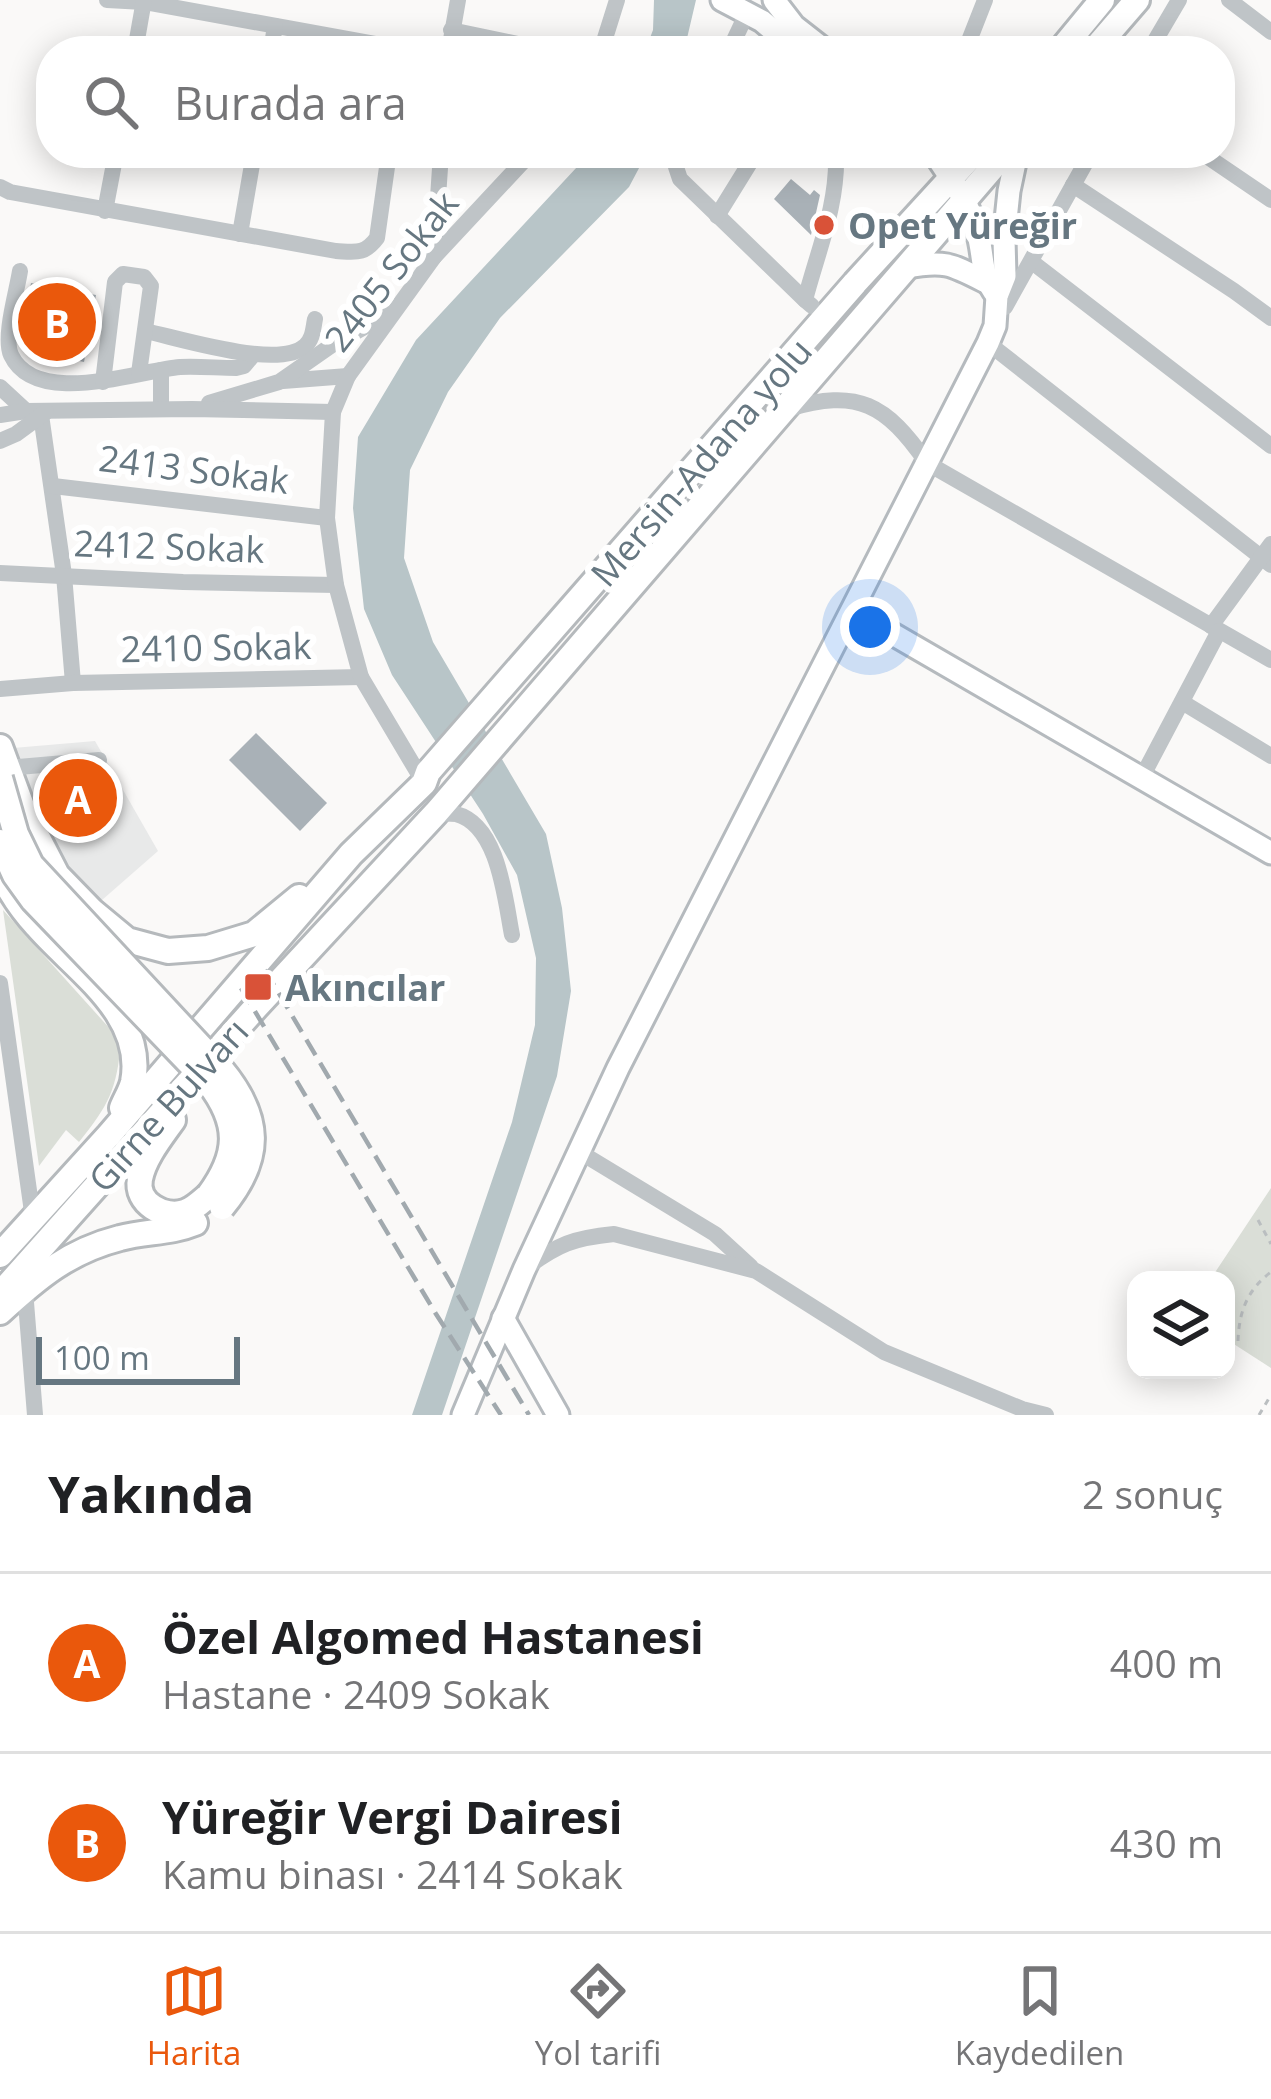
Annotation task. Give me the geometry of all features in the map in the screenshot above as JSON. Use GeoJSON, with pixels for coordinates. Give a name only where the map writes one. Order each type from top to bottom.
{"type":"FeatureCollection","features":[{"type":"Feature","properties":{"kind":"highway"},"geometry":{"type":"LineString","coordinates":[[1072,36],[1102,0]]}},
{"type":"Feature","properties":{"kind":"highway"},"geometry":{"type":"LineString","coordinates":[[1106,36],[1137,0]]}},
{"type":"Feature","properties":{"kind":"highway"},"geometry":{"type":"LineString","coordinates":[[436,813],[906,267],[970,177]]}},
{"type":"Feature","properties":{"kind":"highway","name":"Mersin-Adana yolu"},"geometry":{"type":"LineString","coordinates":[[426,777],[855,283],[970,177]]}},
{"type":"Feature","properties":{"kind":"highway"},"geometry":{"type":"LineString","coordinates":[[2,768],[57,874],[127,940],[168,951],[208,948],[254,934],[351,854]]}},
{"type":"Feature","properties":{"kind":"highway"},"geometry":{"type":"LineString","coordinates":[[0,1312],[12,1292],[88,1247],[186,1227],[237,1188],[252,1139],[248,1110],[221,1069],[31,865],[16,834],[2,768]]}},
{"type":"Feature","properties":{"kind":"highway","name":"Girne Bulvarı"},"geometry":{"type":"LineString","coordinates":[[0,1255],[351,854],[426,777]]}},
{"type":"Feature","properties":{"kind":"highway","name":"Girne Bulvarı"},"geometry":{"type":"LineString","coordinates":[[12,1292],[256,1007],[436,813]]}},
{"type":"Feature","properties":{"kind":"highway"},"geometry":{"type":"LineString","coordinates":[[0,842],[33,900],[222,1100],[231,1117],[233,1137],[216,1201]]}},
{"type":"Feature","properties":{"kind":"highway"},"geometry":{"type":"LineString","coordinates":[[0,871],[35,925],[106,996],[127,1032],[134,1060],[133,1084],[109,1135]]}},
{"type":"Feature","properties":{"kind":"highway"},"geometry":{"type":"LineString","coordinates":[[216,1201],[169,1214],[146,1203],[139,1190],[140,1174],[157,1142],[256,1007]]}},
{"type":"Feature","properties":{"kind":"main road"},"geometry":{"type":"LineString","coordinates":[[722,0],[763,8],[806,36]]}},
{"type":"Feature","properties":{"kind":"main road"},"geometry":{"type":"LineString","coordinates":[[763,8],[785,36]]}},
{"type":"Feature","properties":{"kind":"main road"},"geometry":{"type":"LineString","coordinates":[[468,1412],[503,1318],[578,1151],[988,343],[994,296],[1005,275],[1004,239],[1014,168]]}},
{"type":"Feature","properties":{"kind":"main road"},"geometry":{"type":"LineString","coordinates":[[970,177],[1004,239]]}},
{"type":"Feature","properties":{"kind":"main road"},"geometry":{"type":"LineString","coordinates":[[970,177],[994,296]]}},
{"type":"Feature","properties":{"kind":"main road"},"geometry":{"type":"LineString","coordinates":[[906,267],[950,264],[994,296]]}},
{"type":"Feature","properties":{"kind":"main road"},"geometry":{"type":"LineString","coordinates":[[853,611],[1271,853]]}},
{"type":"Feature","properties":{"kind":"main road"},"geometry":{"type":"LineString","coordinates":[[503,1318],[558,1415]]}},
{"type":"Feature","properties":{"kind":"street"},"geometry":{"type":"LineString","coordinates":[[107,0],[144,1],[331,36]]}},
{"type":"Feature","properties":{"kind":"street"},"geometry":{"type":"LineString","coordinates":[[450,36],[458,0]]}},
{"type":"Feature","properties":{"kind":"street"},"geometry":{"type":"LineString","coordinates":[[605,36],[615,0]]}},
{"type":"Feature","properties":{"kind":"street"},"geometry":{"type":"LineString","coordinates":[[971,36],[985,0]]}},
{"type":"Feature","properties":{"kind":"street"},"geometry":{"type":"LineString","coordinates":[[1158,36],[1179,0]]}},
{"type":"Feature","properties":{"kind":"street"},"geometry":{"type":"LineString","coordinates":[[1229,0],[1271,32]]}},
{"type":"Feature","properties":{"kind":"street"},"geometry":{"type":"LineString","coordinates":[[138,36],[144,1]]}},
{"type":"Feature","properties":{"kind":"street"},"geometry":{"type":"LineString","coordinates":[[741,36],[763,8]]}},
{"type":"Feature","properties":{"kind":"street"},"geometry":{"type":"LineString","coordinates":[[273,36],[275,26]]}},
{"type":"Feature","properties":{"kind":"street"},"geometry":{"type":"LineString","coordinates":[[451,30],[479,36]]}},
{"type":"Feature","properties":{"kind":"street"},"geometry":{"type":"LineString","coordinates":[[105,211],[113,168]]}},
{"type":"Feature","properties":{"kind":"street"},"geometry":{"type":"LineString","coordinates":[[240,234],[251,168]]}},
{"type":"Feature","properties":{"kind":"street"},"geometry":{"type":"LineString","coordinates":[[0,187],[105,211],[360,252],[377,238],[387,168]]}},
{"type":"Feature","properties":{"kind":"street"},"geometry":{"type":"LineString","coordinates":[[434,257],[440,168]]}},
{"type":"Feature","properties":{"kind":"street","name":"2405 Sokak"},"geometry":{"type":"LineString","coordinates":[[426,777],[361,677],[336,585],[327,518],[333,412],[348,376],[434,257],[518,168]]}},
{"type":"Feature","properties":{"kind":"street"},"geometry":{"type":"LineString","coordinates":[[676,168],[680,179],[826,320]]}},
{"type":"Feature","properties":{"kind":"street"},"geometry":{"type":"LineString","coordinates":[[717,216],[747,168]]}},
{"type":"Feature","properties":{"kind":"street"},"geometry":{"type":"LineString","coordinates":[[805,300],[829,221],[837,168]]}},
{"type":"Feature","properties":{"kind":"street"},"geometry":{"type":"LineString","coordinates":[[994,296],[1004,308],[1082,168]]}},
{"type":"Feature","properties":{"kind":"street"},"geometry":{"type":"LineString","coordinates":[[1224,168],[1271,200]]}},
{"type":"Feature","properties":{"kind":"street"},"geometry":{"type":"LineString","coordinates":[[1073,184],[1271,319]]}},
{"type":"Feature","properties":{"kind":"street"},"geometry":{"type":"LineString","coordinates":[[1031,262],[1271,446]]}},
{"type":"Feature","properties":{"kind":"street"},"geometry":{"type":"LineString","coordinates":[[20,271],[8,344],[25,371],[46,381],[103,382],[183,367],[236,368],[254,354]]}},
{"type":"Feature","properties":{"kind":"street"},"geometry":{"type":"LineString","coordinates":[[103,382],[115,282],[120,275],[150,282],[139,374]]}},
{"type":"Feature","properties":{"kind":"street"},"geometry":{"type":"LineString","coordinates":[[279,382],[332,345],[394,311]]}},
{"type":"Feature","properties":{"kind":"street"},"geometry":{"type":"LineString","coordinates":[[145,331],[254,354],[286,356],[311,338],[315,320]]}},
{"type":"Feature","properties":{"kind":"street"},"geometry":{"type":"LineString","coordinates":[[988,343],[1267,556],[1215,629],[1142,777]]}},
{"type":"Feature","properties":{"kind":"street"},"geometry":{"type":"LineString","coordinates":[[161,370],[161,409]]}},
{"type":"Feature","properties":{"kind":"street"},"geometry":{"type":"LineString","coordinates":[[192,409],[279,382],[348,376]]}},
{"type":"Feature","properties":{"kind":"street"},"geometry":{"type":"LineString","coordinates":[[0,387],[38,412],[53,486],[73,683]]}},
{"type":"Feature","properties":{"kind":"street"},"geometry":{"type":"LineString","coordinates":[[785,410],[832,398],[868,404],[890,418],[927,463],[1271,660]]}},
{"type":"Feature","properties":{"kind":"street"},"geometry":{"type":"LineString","coordinates":[[0,416],[161,409],[333,412]]}},
{"type":"Feature","properties":{"kind":"street"},"geometry":{"type":"LineString","coordinates":[[0,441],[16,434],[38,412]]}},
{"type":"Feature","properties":{"kind":"street","name":"2413 Sokak"},"geometry":{"type":"LineString","coordinates":[[53,486],[327,518]]}},
{"type":"Feature","properties":{"kind":"street","name":"2412 Sokak"},"geometry":{"type":"LineString","coordinates":[[0,573],[336,585]]}},
{"type":"Feature","properties":{"kind":"street","name":"2410 Sokak"},"geometry":{"type":"LineString","coordinates":[[0,689],[361,677]]}},
{"type":"Feature","properties":{"kind":"street"},"geometry":{"type":"LineString","coordinates":[[1182,702],[1271,756]]}},
{"type":"Feature","properties":{"kind":"street"},"geometry":{"type":"LineString","coordinates":[[2,768],[99,760]]}},
{"type":"Feature","properties":{"kind":"street"},"geometry":{"type":"LineString","coordinates":[[436,813],[472,821],[487,838],[512,935]]}},
{"type":"Feature","properties":{"kind":"street"},"geometry":{"type":"LineString","coordinates":[[0,983],[33,1219]]}},
{"type":"Feature","properties":{"kind":"street"},"geometry":{"type":"LineString","coordinates":[[578,1151],[715,1234],[756,1271],[884,1352],[1046,1415]]}},
{"type":"Feature","properties":{"kind":"street"},"geometry":{"type":"LineString","coordinates":[[524,1270],[553,1247],[614,1234],[756,1271]]}},
{"type":"Feature","properties":{"kind":"street"},"geometry":{"type":"LineString","coordinates":[[12,1292],[35,1415]]}},
{"type":"Feature","properties":{"kind":"path"},"geometry":{"type":"LineString","coordinates":[[1258,1220],[1271,1244]]}},
{"type":"Feature","properties":{"kind":"path"},"geometry":{"type":"LineString","coordinates":[[1238,1341],[1246,1298],[1271,1272]]}},
{"type":"Feature","properties":{"kind":"path"},"geometry":{"type":"LineString","coordinates":[[1259,1415],[1271,1395]]}},
{"type":"Feature","properties":{"kind":"shaded area"},"geometry":{"type":"Polygon","coordinates":[[[654,0],[696,0],[688,36],[651,36],[654,0]]]}},
{"type":"Feature","properties":{"kind":"shaded area"},"geometry":{"type":"Polygon","coordinates":[[[576,168],[639,168],[629,187],[500,318],[448,392],[410,470],[404,558],[433,642],[546,834],[562,908],[571,991],[557,1076],[442,1415],[412,1415],[512,1122],[535,1025],[536,958],[517,875],[392,675],[364,609],[353,508],[358,437],[416,340],[576,168]]]}},
{"type":"Feature","properties":{"kind":"shaded area"},"geometry":{"type":"Polygon","coordinates":[[[95,741],[158,851],[102,900],[74,881],[37,820],[13,748],[95,741]]]}},
{"type":"Feature","properties":{"kind":"shaded area"},"geometry":{"type":"Polygon","coordinates":[[[3,910],[121,1041],[114,1084],[98,1117],[79,1142],[66,1130],[39,1166],[3,910]]]}},
{"type":"Feature","properties":{"kind":"shaded area"},"geometry":{"type":"Polygon","coordinates":[[[1271,1188],[1271,1368],[1235,1345],[1235,1271],[1216,1271],[1271,1188]]]}},
{"type":"Feature","properties":{"kind":"building"},"geometry":{"type":"Polygon","coordinates":[[[791,179],[810,195],[814,190],[820,195],[811,235],[774,199],[791,179]]]}},
{"type":"Feature","properties":{"kind":"building"},"geometry":{"type":"Polygon","coordinates":[[[31,283],[96,295],[84,362],[23,349],[22,327],[31,283]]]}},
{"type":"Feature","properties":{"kind":"building"},"geometry":{"type":"Polygon","coordinates":[[[256,733],[327,803],[300,831],[229,760],[256,733]]]}},
{"type":"Feature","properties":{"kind":"railway"},"geometry":{"type":"LineString","coordinates":[[265,970],[529,1415]]}},
{"type":"Feature","properties":{"kind":"railway"},"geometry":{"type":"LineString","coordinates":[[241,988],[501,1415]]}},
{"type":"Feature","properties":{"kind":"place","name":"Opet Yüreğir"},"geometry":{"type":"Point","coordinates":[824,225]}},
{"type":"Feature","properties":{"kind":"place","name":"Yüreğir Vergi Dairesi"},"geometry":{"type":"Point","coordinates":[57,322]}},
{"type":"Feature","properties":{"kind":"place","name":"Özel Algomed Hastanesi"},"geometry":{"type":"Point","coordinates":[78,798]}},
{"type":"Feature","properties":{"kind":"place","name":"Akıncılar"},"geometry":{"type":"Point","coordinates":[258,987]}}]}
